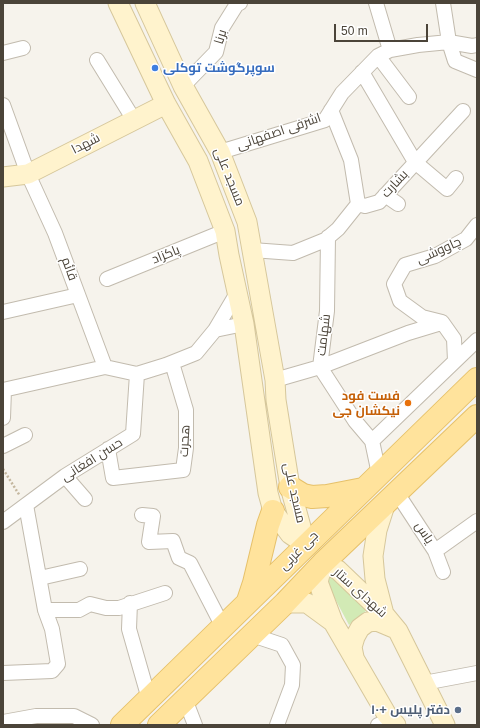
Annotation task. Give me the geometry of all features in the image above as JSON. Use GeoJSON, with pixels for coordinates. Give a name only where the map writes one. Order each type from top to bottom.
{"type":"FeatureCollection","features":[{"type":"Feature","properties":{"kind":"main road","name":"مسجد علی"},"geometry":{"type":"LineString","coordinates":[[119,3],[166,104],[198,161],[225,231],[228,255],[244,324],[268,493],[273,512],[290,534],[306,545]]}},
{"type":"Feature","properties":{"kind":"main road","name":"مسجد علی"},"geometry":{"type":"LineString","coordinates":[[145,3],[183,86],[220,152],[247,222],[275,380],[276,400],[290,487],[306,545]]}},
{"type":"Feature","properties":{"kind":"main road","name":"شهدا"},"geometry":{"type":"LineString","coordinates":[[3,177],[28,174],[166,104]]}},
{"type":"Feature","properties":{"kind":"main road","name":"جی غربی"},"geometry":{"type":"LineString","coordinates":[[122,725],[477,379]]}},
{"type":"Feature","properties":{"kind":"main road","name":"جی غربی"},"geometry":{"type":"LineString","coordinates":[[159,725],[285,603],[323,563],[477,416]]}},
{"type":"Feature","properties":{"kind":"main road"},"geometry":{"type":"LineString","coordinates":[[290,487],[303,495],[312,497],[327,496],[363,489]]}},
{"type":"Feature","properties":{"kind":"main road"},"geometry":{"type":"LineString","coordinates":[[384,614],[375,579],[373,556],[377,530],[391,499]]}},
{"type":"Feature","properties":{"kind":"main road"},"geometry":{"type":"LineString","coordinates":[[247,603],[254,583],[268,525],[273,512]]}},
{"type":"Feature","properties":{"kind":"main road"},"geometry":{"type":"LineString","coordinates":[[306,545],[323,563]]}},
{"type":"Feature","properties":{"kind":"main road","name":"شهدای ستار"},"geometry":{"type":"LineString","coordinates":[[386,723],[354,657],[333,622],[318,582],[323,563],[338,570],[384,614],[398,631],[445,725]]}},
{"type":"Feature","properties":{"kind":"main road"},"geometry":{"type":"LineString","coordinates":[[285,603],[307,603],[333,622]]}},
{"type":"Feature","properties":{"kind":"main road"},"geometry":{"type":"LineString","coordinates":[[354,657],[352,647],[355,637],[360,628],[368,622],[377,621],[398,631]]}},
{"type":"Feature","properties":{"kind":"street","name":"برنا"},"geometry":{"type":"LineString","coordinates":[[183,86],[216,52],[222,28],[237,4],[240,3]]}},
{"type":"Feature","properties":{"kind":"street"},"geometry":{"type":"LineString","coordinates":[[376,3],[384,53],[410,97]]}},
{"type":"Feature","properties":{"kind":"street"},"geometry":{"type":"LineString","coordinates":[[443,3],[449,42],[455,61],[477,70]]}},
{"type":"Feature","properties":{"kind":"street"},"geometry":{"type":"LineString","coordinates":[[384,53],[418,45],[449,42],[472,46],[477,45]]}},
{"type":"Feature","properties":{"kind":"street"},"geometry":{"type":"LineString","coordinates":[[3,53],[23,48]]}},
{"type":"Feature","properties":{"kind":"street","name":"اشرفی اصفهانی"},"geometry":{"type":"LineString","coordinates":[[220,152],[325,120],[342,93],[362,72],[384,53]]}},
{"type":"Feature","properties":{"kind":"street"},"geometry":{"type":"LineString","coordinates":[[97,60],[134,120]]}},
{"type":"Feature","properties":{"kind":"street"},"geometry":{"type":"LineString","coordinates":[[362,72],[415,162],[447,189],[456,178]]}},
{"type":"Feature","properties":{"kind":"street","name":"قائم"},"geometry":{"type":"LineString","coordinates":[[3,105],[28,174],[55,232],[105,367]]}},
{"type":"Feature","properties":{"kind":"street"},"geometry":{"type":"LineString","coordinates":[[252,250],[293,253],[324,240],[338,229],[358,204],[351,160],[331,110]]}},
{"type":"Feature","properties":{"kind":"street","name":"بشارت"},"geometry":{"type":"LineString","coordinates":[[358,204],[365,206],[379,202],[463,111]]}},
{"type":"Feature","properties":{"kind":"street"},"geometry":{"type":"LineString","coordinates":[[385,196],[398,204]]}},
{"type":"Feature","properties":{"kind":"street","name":"چاووشی"},"geometry":{"type":"LineString","coordinates":[[442,322],[422,317],[400,301],[394,284],[405,265],[435,256],[466,239],[477,226]]}},
{"type":"Feature","properties":{"kind":"street","name":"پاکزاد"},"geometry":{"type":"LineString","coordinates":[[107,279],[225,231]]}},
{"type":"Feature","properties":{"kind":"street","name":"شهامت"},"geometry":{"type":"LineString","coordinates":[[328,237],[327,311],[320,367],[356,421],[372,441]]}},
{"type":"Feature","properties":{"kind":"street"},"geometry":{"type":"LineString","coordinates":[[3,418],[4,390],[105,367],[137,374],[172,363],[196,353],[215,330],[237,293]]}},
{"type":"Feature","properties":{"kind":"street"},"geometry":{"type":"LineString","coordinates":[[3,312],[78,295]]}},
{"type":"Feature","properties":{"kind":"street"},"geometry":{"type":"LineString","coordinates":[[275,380],[320,367],[408,333],[442,322],[454,339],[455,361]]}},
{"type":"Feature","properties":{"kind":"street"},"geometry":{"type":"LineString","coordinates":[[215,330],[244,324]]}},
{"type":"Feature","properties":{"kind":"street"},"geometry":{"type":"LineString","coordinates":[[379,474],[372,441],[477,340]]}},
{"type":"Feature","properties":{"kind":"street","name":"هجرت"},"geometry":{"type":"LineString","coordinates":[[108,449],[113,478],[183,470],[186,448],[186,410],[172,363]]}},
{"type":"Feature","properties":{"kind":"street","name":"حسن افغانی"},"geometry":{"type":"LineString","coordinates":[[3,522],[65,476],[133,434],[137,374]]}},
{"type":"Feature","properties":{"kind":"street"},"geometry":{"type":"LineString","coordinates":[[3,446],[25,435]]}},
{"type":"Feature","properties":{"kind":"street"},"geometry":{"type":"LineString","coordinates":[[65,476],[85,499]]}},
{"type":"Feature","properties":{"kind":"street","name":"یاس"},"geometry":{"type":"LineString","coordinates":[[391,499],[435,551],[477,521]]}},
{"type":"Feature","properties":{"kind":"street"},"geometry":{"type":"LineString","coordinates":[[3,673],[52,671],[58,664],[52,629],[45,610],[26,505]]}},
{"type":"Feature","properties":{"kind":"street"},"geometry":{"type":"LineString","coordinates":[[142,515],[153,516],[149,542],[173,541],[179,558],[190,563],[223,627]]}},
{"type":"Feature","properties":{"kind":"street"},"geometry":{"type":"LineString","coordinates":[[435,551],[443,572]]}},
{"type":"Feature","properties":{"kind":"street"},"geometry":{"type":"LineString","coordinates":[[40,578],[80,569]]}},
{"type":"Feature","properties":{"kind":"street"},"geometry":{"type":"LineString","coordinates":[[45,610],[79,610],[90,604],[106,608],[119,608],[130,603],[165,593]]}},
{"type":"Feature","properties":{"kind":"street"},"geometry":{"type":"LineString","coordinates":[[130,603],[129,629],[149,699]]}},
{"type":"Feature","properties":{"kind":"street"},"geometry":{"type":"LineString","coordinates":[[252,635],[282,645],[293,665],[292,685],[277,725]]}},
{"type":"Feature","properties":{"kind":"street"},"geometry":{"type":"LineString","coordinates":[[424,682],[477,673]]}},
{"type":"Feature","properties":{"kind":"street"},"geometry":{"type":"LineString","coordinates":[[185,699],[195,725]]}},
{"type":"Feature","properties":{"kind":"street"},"geometry":{"type":"LineString","coordinates":[[3,722],[36,716],[74,716],[92,725]]}},
{"type":"Feature","properties":{"kind":"path"},"geometry":{"type":"LineString","coordinates":[[3,469],[26,505]]}},
{"type":"Feature","properties":{"kind":"green space"},"geometry":{"type":"Polygon","coordinates":[[[325,573],[333,575],[367,610],[349,625],[325,580],[325,573]]]}},
{"type":"Feature","properties":{"kind":"place","name":"سوپرگوشت توکلی"},"geometry":{"type":"Point","coordinates":[155,68]}},
{"type":"Feature","properties":{"kind":"place","name":"فست فود نیکشان جی"},"geometry":{"type":"Point","coordinates":[408,403]}},
{"type":"Feature","properties":{"kind":"place","name":"دفتر پلیس +۱۰"},"geometry":{"type":"Point","coordinates":[458,710]}}]}
